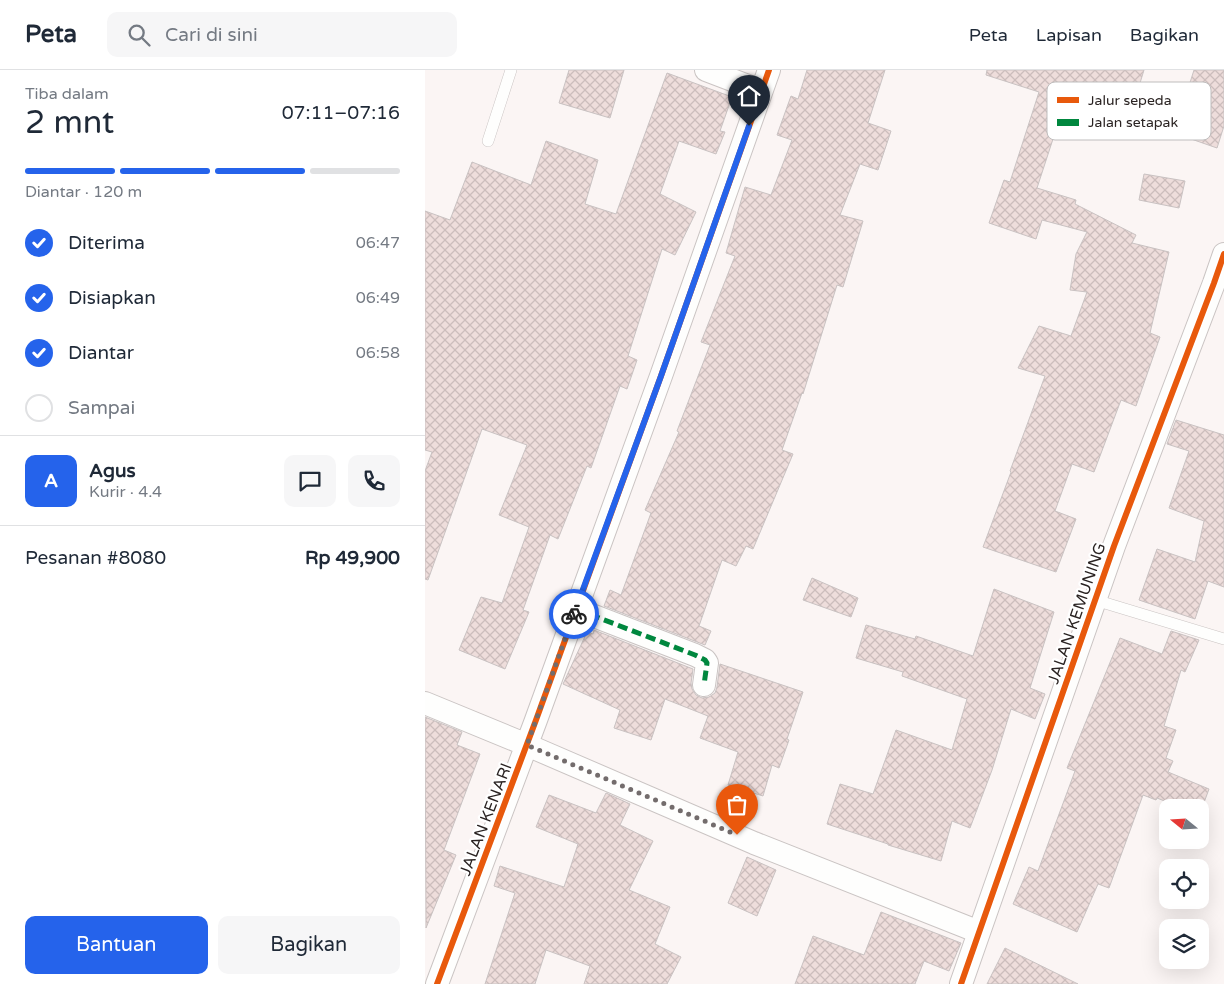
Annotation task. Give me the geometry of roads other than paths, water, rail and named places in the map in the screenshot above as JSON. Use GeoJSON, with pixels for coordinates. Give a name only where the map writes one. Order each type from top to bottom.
{"type":"FeatureCollection","features":[{"type":"Feature","properties":{"kind":"street"},"geometry":{"type":"LineString","coordinates":[[706,70],[765,80]]}},
{"type":"Feature","properties":{"kind":"street","name":"JALAN KENARI"},"geometry":{"type":"LineString","coordinates":[[437,984],[531,735],[661,376],[765,80]]}},
{"type":"Feature","properties":{"kind":"street","name":"JALAN KEMUNING"},"geometry":{"type":"LineString","coordinates":[[961,984],[1114,546],[1224,254]]}},
{"type":"Feature","properties":{"kind":"street"},"geometry":{"type":"LineString","coordinates":[[576,609],[705,660],[707,663],[704,685]]}},
{"type":"Feature","properties":{"kind":"street"},"geometry":{"type":"LineString","coordinates":[[425,703],[531,735],[755,843],[982,924]]}},
{"type":"Feature","properties":{"kind":"lane"},"geometry":{"type":"LineString","coordinates":[[488,141],[511,70]]}},
{"type":"Feature","properties":{"kind":"lane"},"geometry":{"type":"LineString","coordinates":[[1095,600],[1224,639]]}}]}
